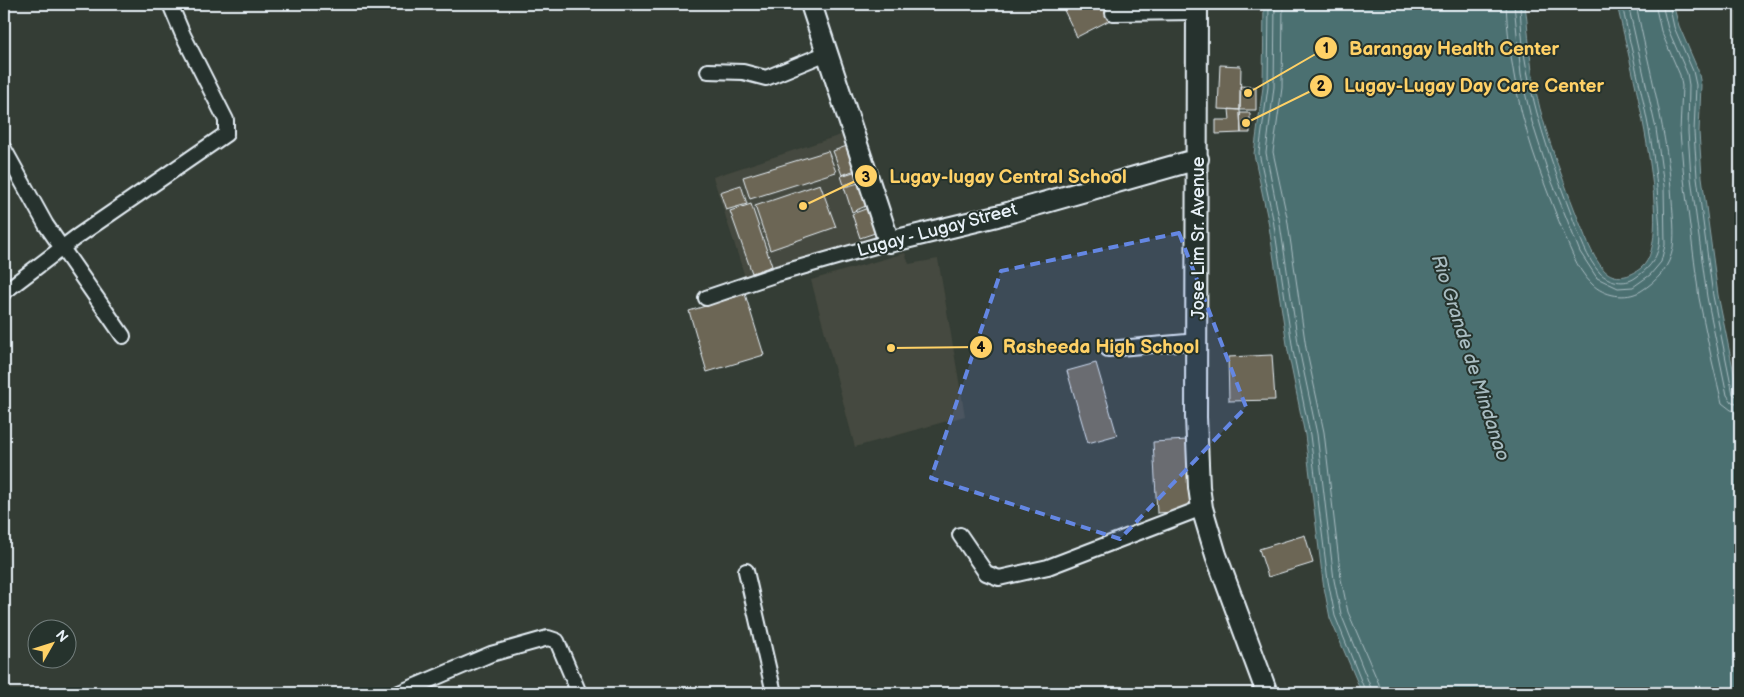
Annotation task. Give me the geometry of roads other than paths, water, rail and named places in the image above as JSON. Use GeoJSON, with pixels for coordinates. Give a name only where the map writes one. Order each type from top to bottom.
{"type":"FeatureCollection","features":[{"type":"Feature","properties":{"kind":"main road"},"geometry":{"type":"LineString","coordinates":[[811,4],[889,242]]}},
{"type":"Feature","properties":{"kind":"main road","name":"Jose Lim Sr. Avenue"},"geometry":{"type":"LineString","coordinates":[[1196,8],[1198,159],[1196,461],[1202,508],[1216,555],[1267,693]]}},
{"type":"Feature","properties":{"kind":"main road","name":"Lugay - Lugay Street"},"geometry":{"type":"LineString","coordinates":[[889,242],[997,216],[1198,159]]}},
{"type":"Feature","properties":{"kind":"street"},"geometry":{"type":"LineString","coordinates":[[4,292],[62,248],[226,134],[226,120],[183,35],[170,4]]}},
{"type":"Feature","properties":{"kind":"street"},"geometry":{"type":"LineString","coordinates":[[1113,13],[1196,8]]}},
{"type":"Feature","properties":{"kind":"street"},"geometry":{"type":"LineString","coordinates":[[708,71],[743,72],[766,78],[827,53]]}},
{"type":"Feature","properties":{"kind":"street"},"geometry":{"type":"LineString","coordinates":[[4,149],[62,248],[122,336]]}},
{"type":"Feature","properties":{"kind":"street","name":"Lugay - Lugay Street"},"geometry":{"type":"LineString","coordinates":[[706,298],[777,274],[889,242]]}},
{"type":"Feature","properties":{"kind":"street"},"geometry":{"type":"LineString","coordinates":[[1108,349],[1198,341]]}},
{"type":"Feature","properties":{"kind":"street"},"geometry":{"type":"LineString","coordinates":[[960,535],[983,570],[990,576],[998,578],[1048,567],[1202,508]]}},
{"type":"Feature","properties":{"kind":"street"},"geometry":{"type":"LineString","coordinates":[[746,571],[774,693]]}},
{"type":"Feature","properties":{"kind":"street"},"geometry":{"type":"LineString","coordinates":[[399,693],[491,654],[548,638],[557,641],[579,693]]}},
{"type":"Feature","properties":{"kind":"water","name":"Rio Grande de Mindanao"},"geometry":{"type":"Polygon","coordinates":[[[1264,4],[1525,4],[1535,90],[1551,145],[1592,251],[1604,270],[1618,277],[1632,274],[1641,268],[1651,250],[1655,221],[1647,142],[1617,4],[1673,4],[1679,26],[1698,70],[1701,85],[1699,132],[1702,177],[1718,295],[1740,403],[1740,693],[1362,693],[1330,618],[1323,582],[1305,435],[1288,351],[1268,220],[1254,154],[1263,87],[1264,4]]]}},
{"type":"Feature","properties":{"kind":"place","name":"Barangay Health Center"},"geometry":{"type":"Point","coordinates":[1248,93]}},
{"type":"Feature","properties":{"kind":"place","name":"Lugay-Lugay Day Care Center"},"geometry":{"type":"Point","coordinates":[1246,123]}},
{"type":"Feature","properties":{"kind":"place","name":"Lugay-lugay Central School"},"geometry":{"type":"Point","coordinates":[803,206]}},
{"type":"Feature","properties":{"kind":"place","name":"Rasheeda High School"},"geometry":{"type":"Point","coordinates":[891,348]}}]}
